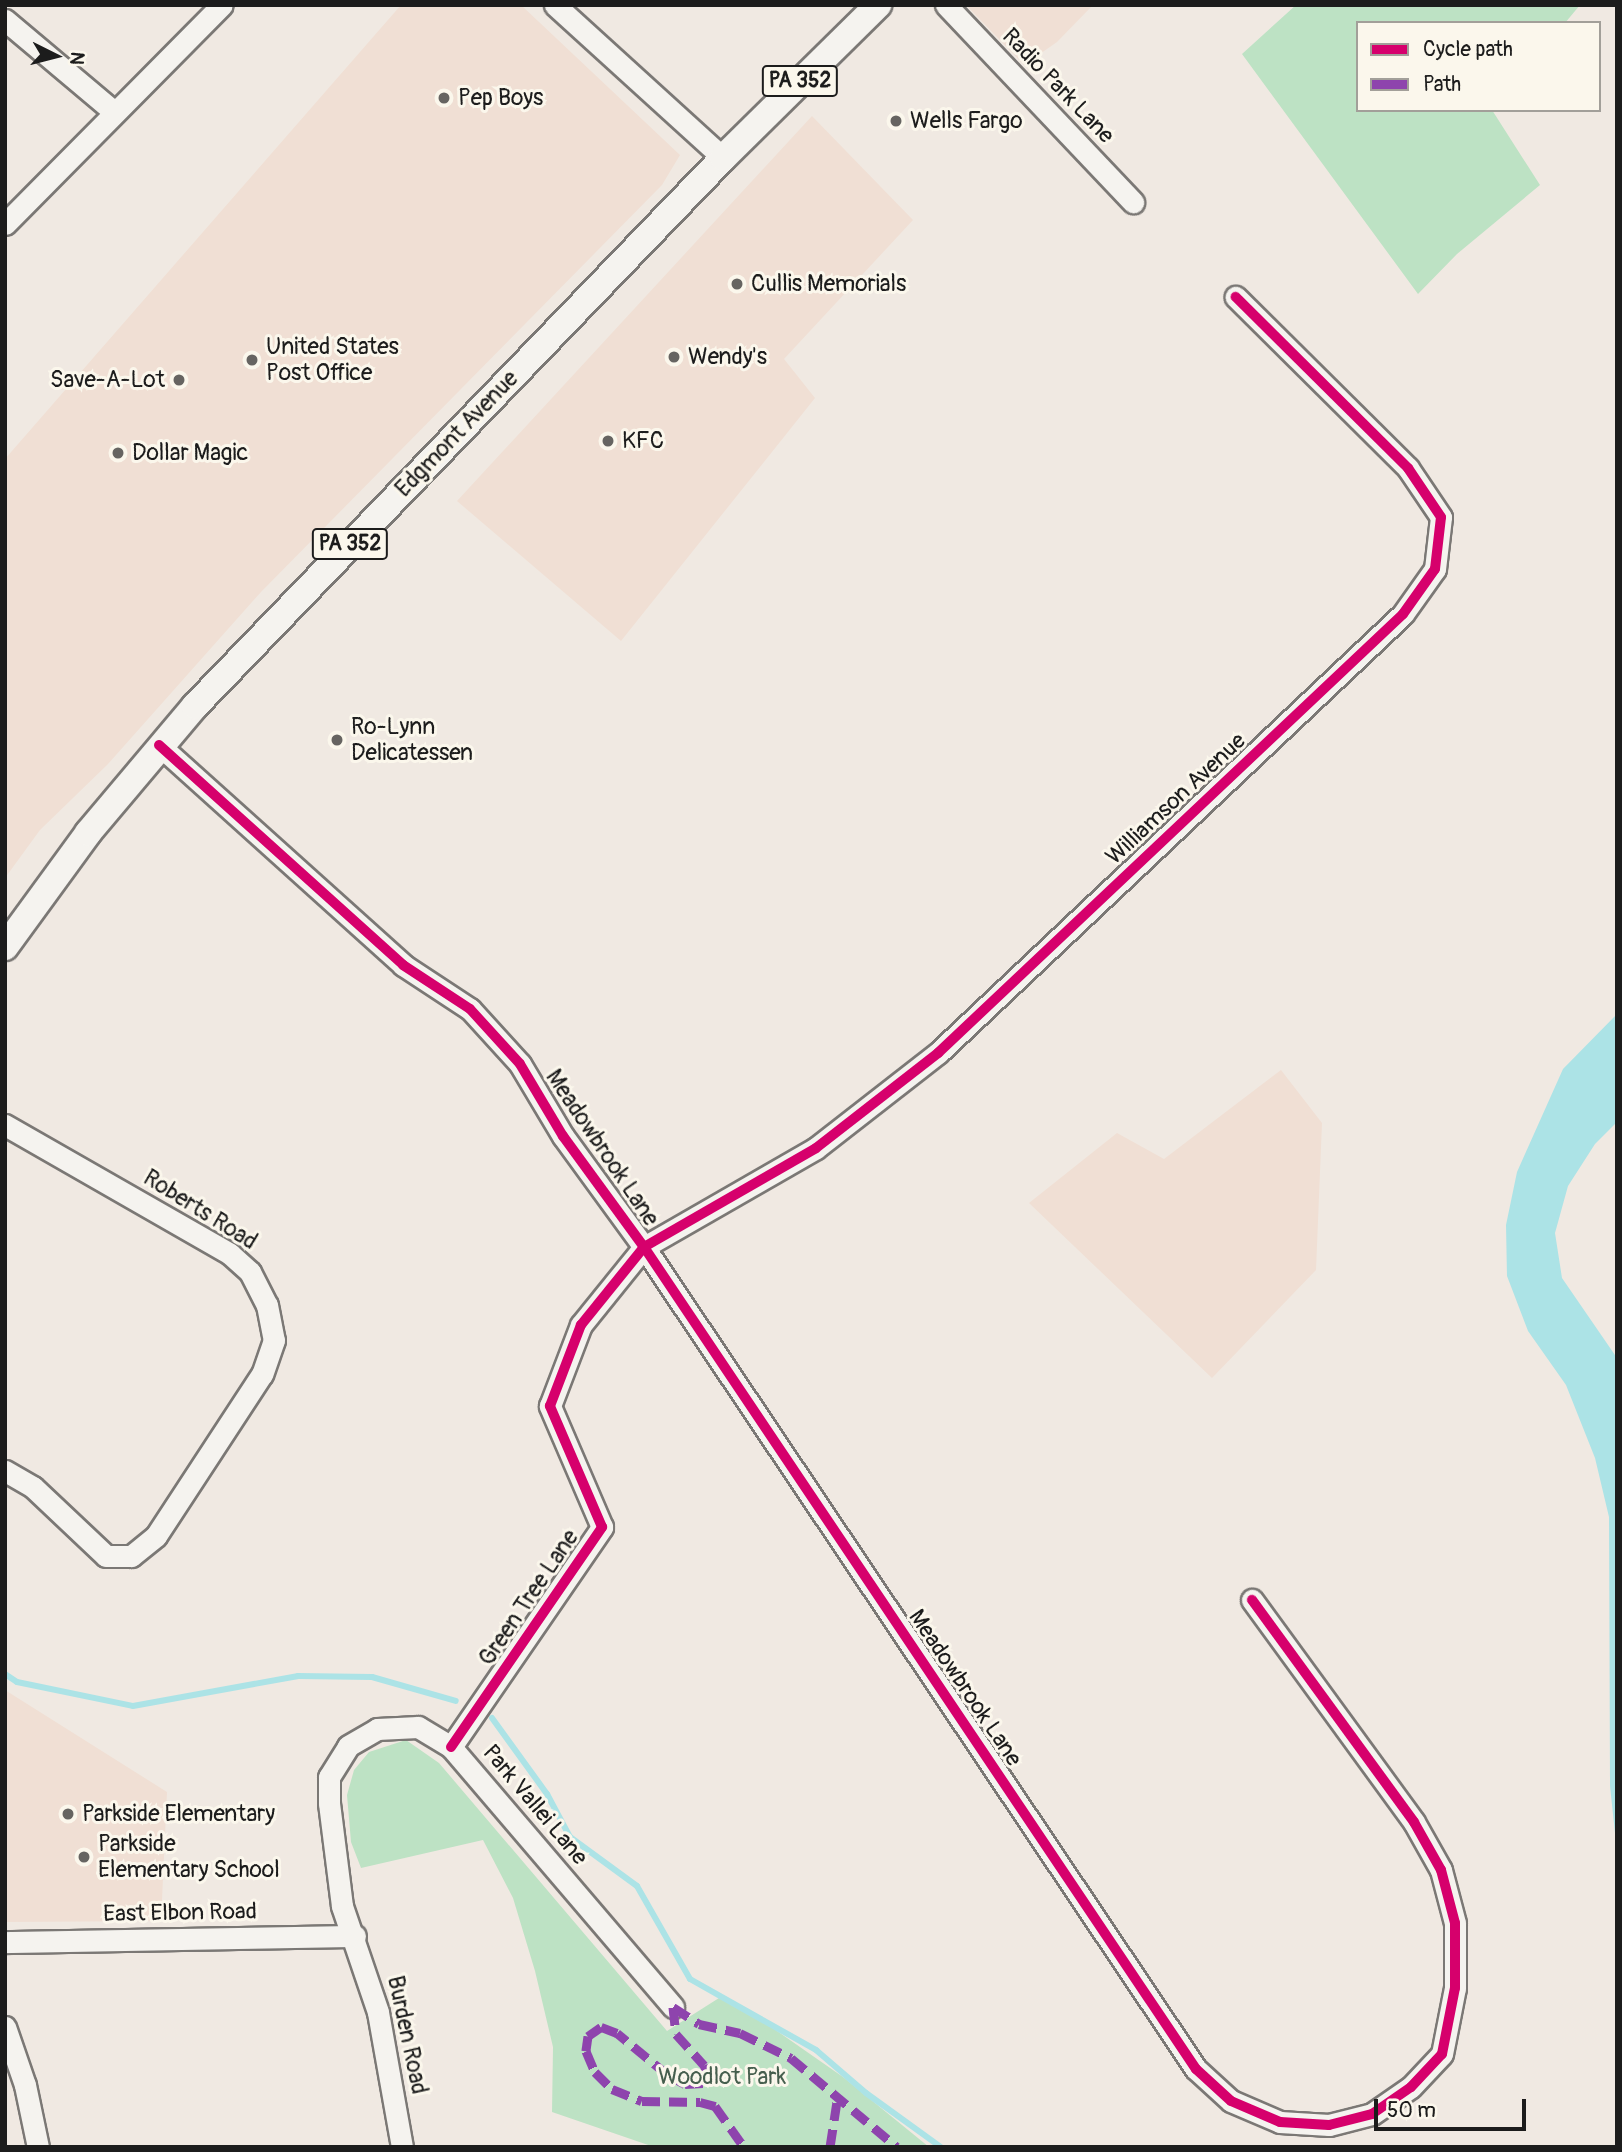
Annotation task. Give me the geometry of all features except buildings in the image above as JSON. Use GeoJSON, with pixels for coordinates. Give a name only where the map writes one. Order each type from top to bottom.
{"type":"FeatureCollection","features":[{"type":"Feature","properties":{"kind":"main road","name":"Edgmont Avenue"},"geometry":{"type":"LineString","coordinates":[[5,947],[159,745],[723,158],[878,5]]}},
{"type":"Feature","properties":{"kind":"street"},"geometry":{"type":"LineString","coordinates":[[5,225],[113,111],[222,5]]}},
{"type":"Feature","properties":{"kind":"street"},"geometry":{"type":"LineString","coordinates":[[555,5],[723,158]]}},
{"type":"Feature","properties":{"kind":"street","name":"Radio Park Lane"},"geometry":{"type":"LineString","coordinates":[[946,5],[1133,202]]}},
{"type":"Feature","properties":{"kind":"street"},"geometry":{"type":"LineString","coordinates":[[5,20],[113,111]]}},
{"type":"Feature","properties":{"kind":"street","name":"Williamson Avenue"},"geometry":{"type":"LineString","coordinates":[[644,1247],[816,1148],[938,1053],[1403,614],[1435,569],[1441,517],[1408,468],[1236,297]]}},
{"type":"Feature","properties":{"kind":"street","name":"Meadowbrook Lane"},"geometry":{"type":"LineString","coordinates":[[159,745],[403,965],[470,1009],[520,1064],[563,1136],[644,1247],[1196,2069],[1231,2101],[1268,2117],[1329,2125],[1372,2114],[1411,2087],[1442,2054],[1455,1988],[1455,1923],[1441,1870],[1414,1822],[1252,1600]]}},
{"type":"Feature","properties":{"kind":"street","name":"Roberts Road"},"geometry":{"type":"LineString","coordinates":[[5,1125],[230,1254],[250,1272],[267,1305],[274,1340],[262,1374],[156,1536],[131,1556],[106,1556],[33,1487],[5,1471]]}},
{"type":"Feature","properties":{"kind":"street","name":"Green Tree Lane"},"geometry":{"type":"LineString","coordinates":[[451,1747],[602,1527],[550,1406],[582,1325],[644,1247]]}},
{"type":"Feature","properties":{"kind":"street","name":"Park Vallei Lane"},"geometry":{"type":"LineString","coordinates":[[355,1936],[338,1886],[329,1777],[348,1746],[377,1729],[418,1727],[451,1747],[673,2007]]}},
{"type":"Feature","properties":{"kind":"street","name":"East Elbon Road"},"geometry":{"type":"LineString","coordinates":[[5,1942],[355,1936]]}},
{"type":"Feature","properties":{"kind":"street","name":"Burden Road"},"geometry":{"type":"LineString","coordinates":[[355,1936],[378,2012],[402,2147]]}},
{"type":"Feature","properties":{"kind":"street"},"geometry":{"type":"LineString","coordinates":[[5,2027],[25,2085],[38,2147]]}},
{"type":"Feature","properties":{"kind":"shaded area"},"geometry":{"type":"Polygon","coordinates":[[[401,5],[521,5],[680,155],[662,185],[261,592],[108,764],[40,830],[5,878],[5,459],[401,5]]]}},
{"type":"Feature","properties":{"kind":"shaded area"},"geometry":{"type":"Polygon","coordinates":[[[966,5],[1093,5],[1057,42],[1024,65],[966,5]]]}},
{"type":"Feature","properties":{"kind":"shaded area"},"geometry":{"type":"Polygon","coordinates":[[[812,116],[913,220],[784,359],[815,398],[621,641],[457,501],[812,116]]]}},
{"type":"Feature","properties":{"kind":"shaded area"},"geometry":{"type":"Polygon","coordinates":[[[1281,1070],[1322,1123],[1316,1270],[1212,1378],[1029,1203],[1117,1133],[1164,1159],[1281,1070]]]}},
{"type":"Feature","properties":{"kind":"shaded area","name":"Parkside Elementary School"},"geometry":{"type":"Polygon","coordinates":[[[5,1690],[167,1792],[161,1921],[5,1922],[5,1690]]]}},
{"type":"Feature","properties":{"kind":"green space"},"geometry":{"type":"Polygon","coordinates":[[[1296,5],[1580,5],[1567,21],[1356,21],[1356,112],[1493,112],[1540,185],[1457,254],[1418,294],[1242,54],[1296,5]]]}},
{"type":"Feature","properties":{"kind":"green space","name":"Woodlot Park"},"geometry":{"type":"Polygon","coordinates":[[[406,1740],[439,1763],[667,2031],[719,1998],[767,2024],[843,2077],[929,2147],[654,2147],[552,2112],[553,2047],[535,1971],[513,1898],[483,1840],[361,1868],[351,1842],[347,1795],[354,1770],[369,1752],[406,1740]]]}},
{"type":"Feature","properties":{"kind":"water"},"geometry":{"type":"Polygon","coordinates":[[[1617,1014],[1617,1122],[1595,1144],[1568,1186],[1555,1233],[1562,1278],[1617,1358],[1617,1852],[1610,1786],[1609,1517],[1595,1458],[1566,1385],[1528,1331],[1507,1276],[1506,1225],[1517,1172],[1563,1069],[1617,1014]]]}},
{"type":"Feature","properties":{"kind":"waterway"},"geometry":{"type":"LineString","coordinates":[[5,1674],[17,1682],[133,1706],[298,1676],[372,1677],[456,1701]]}},
{"type":"Feature","properties":{"kind":"waterway"},"geometry":{"type":"LineString","coordinates":[[492,1718],[547,1794],[570,1837],[637,1886],[690,1979],[816,2050],[866,2093],[941,2147]]}},
{"type":"Feature","properties":{"kind":"marked path"},"geometry":{"type":"LineString","coordinates":[[673,2007],[676,2034],[704,2065],[708,2074],[703,2083],[685,2084],[668,2075],[617,2033],[601,2027],[588,2036],[586,2051],[595,2072],[612,2089],[642,2101],[700,2102],[715,2106],[744,2147]]}},
{"type":"Feature","properties":{"kind":"marked path"},"geometry":{"type":"LineString","coordinates":[[673,2007],[699,2024],[740,2033],[791,2058],[897,2147]]}},
{"type":"Feature","properties":{"kind":"marked path"},"geometry":{"type":"LineString","coordinates":[[830,2147],[838,2095]]}},
{"type":"Feature","properties":{"kind":"cycle path"},"geometry":{"type":"LineString","coordinates":[[451,1747],[602,1527],[550,1406],[581,1325],[644,1247],[816,1148],[938,1053],[1403,614],[1435,569],[1441,517],[1408,468],[1236,297]]}},
{"type":"Feature","properties":{"kind":"cycle path"},"geometry":{"type":"LineString","coordinates":[[159,745],[403,965],[470,1009],[520,1064],[563,1136],[644,1247],[1196,2069],[1231,2101],[1280,2122],[1329,2125],[1372,2114],[1411,2087],[1442,2054],[1455,1988],[1455,1923],[1441,1870],[1414,1822],[1252,1600]]}},
{"type":"Feature","properties":{"kind":"place","name":"Pep Boys"},"geometry":{"type":"Point","coordinates":[444,98]}},
{"type":"Feature","properties":{"kind":"place","name":"Wells Fargo"},"geometry":{"type":"Point","coordinates":[896,121]}},
{"type":"Feature","properties":{"kind":"place","name":"Cullis Memorials"},"geometry":{"type":"Point","coordinates":[737,284]}},
{"type":"Feature","properties":{"kind":"place","name":"Wendy's"},"geometry":{"type":"Point","coordinates":[674,357]}},
{"type":"Feature","properties":{"kind":"place","name":"United States Post Office"},"geometry":{"type":"Point","coordinates":[252,360]}},
{"type":"Feature","properties":{"kind":"place","name":"Save-A-Lot"},"geometry":{"type":"Point","coordinates":[179,380]}},
{"type":"Feature","properties":{"kind":"place","name":"KFC"},"geometry":{"type":"Point","coordinates":[608,441]}},
{"type":"Feature","properties":{"kind":"place","name":"Dollar Magic"},"geometry":{"type":"Point","coordinates":[118,453]}},
{"type":"Feature","properties":{"kind":"place","name":"Ro-Lynn Delicatessen"},"geometry":{"type":"Point","coordinates":[337,740]}},
{"type":"Feature","properties":{"kind":"place","name":"Parkside Elementary"},"geometry":{"type":"Point","coordinates":[68,1814]}},
{"type":"Feature","properties":{"kind":"place","name":"Parkside Elementary School"},"geometry":{"type":"Point","coordinates":[84,1857]}}]}
